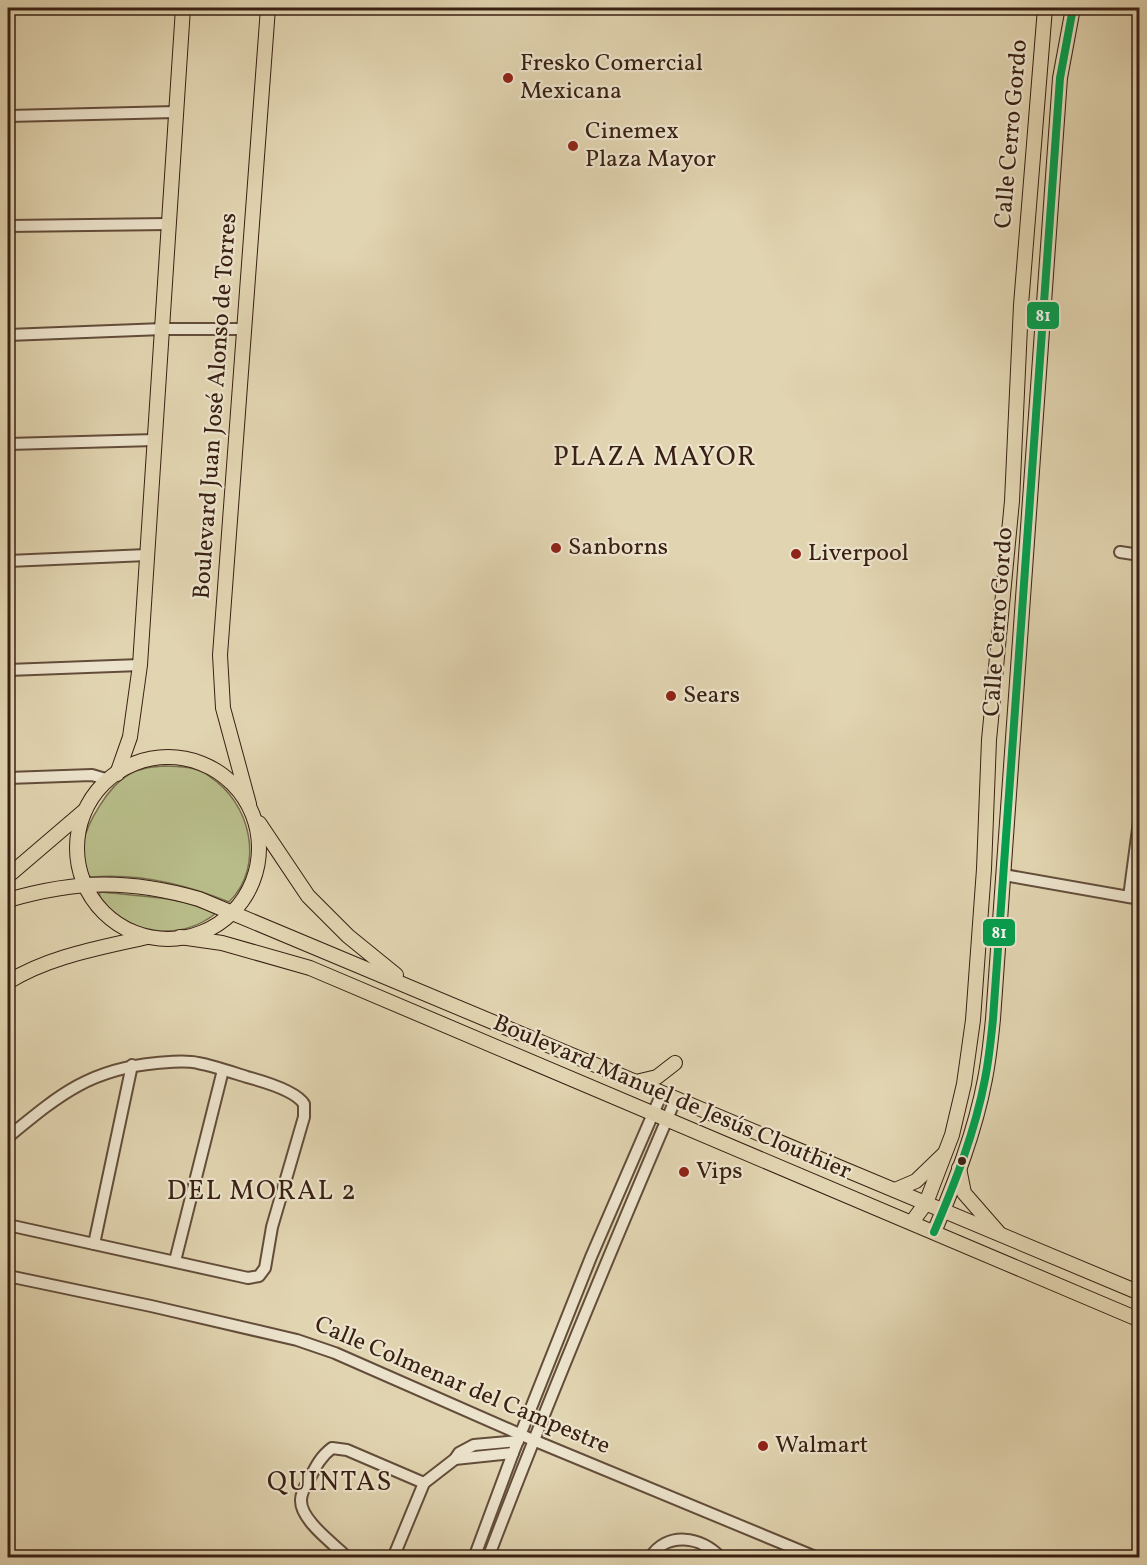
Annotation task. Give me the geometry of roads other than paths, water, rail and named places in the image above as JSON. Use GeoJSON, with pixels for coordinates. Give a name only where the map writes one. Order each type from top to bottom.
{"type":"FeatureCollection","features":[{"type":"Feature","properties":{"kind":"main road"},"geometry":{"type":"LineString","coordinates":[[113,777],[130,737],[140,665],[183,8]]}},
{"type":"Feature","properties":{"kind":"main road","name":"Boulevard Juan José Alonso de Torres"},"geometry":{"type":"LineString","coordinates":[[251,809],[229,735],[220,684],[221,644],[268,8]]}},
{"type":"Feature","properties":{"kind":"main road","name":"Calle Cerro Gordo"},"geometry":{"type":"LineString","coordinates":[[912,1222],[926,1203],[947,1150],[964,1084],[976,988],[989,740],[1012,501],[1021,305],[1044,8]]}},
{"type":"Feature","properties":{"kind":"main road","name":"Calle Cerro Gordo"},"geometry":{"type":"LineString","coordinates":[[934,1232],[976,1116],[985,1078],[996,989],[1060,78],[1073,8]]}},
{"type":"Feature","properties":{"kind":"main road"},"geometry":{"type":"LineString","coordinates":[[251,809],[259,833],[259,853],[255,873],[247,892],[234,912],[206,931],[180,937],[152,936],[130,930],[111,919],[90,900],[77,864],[77,836],[80,824],[95,796],[113,777],[144,760],[175,756],[190,759],[223,777],[251,809],[308,896],[370,956],[413,988]]}},
{"type":"Feature","properties":{"kind":"main road"},"geometry":{"type":"LineString","coordinates":[[8,876],[88,808]]}},
{"type":"Feature","properties":{"kind":"main road"},"geometry":{"type":"LineString","coordinates":[[8,900],[45,889],[83,884],[128,884],[200,899],[234,912]]}},
{"type":"Feature","properties":{"kind":"main road","name":"Boulevard Manuel de Jesús Clouthier"},"geometry":{"type":"LineString","coordinates":[[234,912],[1140,1293]]}},
{"type":"Feature","properties":{"kind":"main road"},"geometry":{"type":"LineString","coordinates":[[8,982],[66,956],[152,936]]}},
{"type":"Feature","properties":{"kind":"main road","name":"Boulevard Manuel de Jesús Clouthier"},"geometry":{"type":"LineString","coordinates":[[180,937],[222,943],[310,968],[1140,1320]]}},
{"type":"Feature","properties":{"kind":"main road"},"geometry":{"type":"LineString","coordinates":[[636,1082],[662,1075],[675,1063]]}},
{"type":"Feature","properties":{"kind":"main road"},"geometry":{"type":"LineString","coordinates":[[896,1190],[916,1181],[947,1150]]}},
{"type":"Feature","properties":{"kind":"main road"},"geometry":{"type":"LineString","coordinates":[[959,1168],[964,1193],[1001,1235]]}},
{"type":"Feature","properties":{"kind":"street"},"geometry":{"type":"LineString","coordinates":[[8,8],[19,8]]}},
{"type":"Feature","properties":{"kind":"street"},"geometry":{"type":"LineString","coordinates":[[8,116],[176,112]]}},
{"type":"Feature","properties":{"kind":"street"},"geometry":{"type":"LineString","coordinates":[[8,226],[168,224]]}},
{"type":"Feature","properties":{"kind":"street"},"geometry":{"type":"LineString","coordinates":[[8,335],[163,329],[245,329]]}},
{"type":"Feature","properties":{"kind":"street"},"geometry":{"type":"LineString","coordinates":[[8,444],[155,440]]}},
{"type":"Feature","properties":{"kind":"street"},"geometry":{"type":"LineString","coordinates":[[1120,552],[1140,555]]}},
{"type":"Feature","properties":{"kind":"street"},"geometry":{"type":"LineString","coordinates":[[8,561],[147,555]]}},
{"type":"Feature","properties":{"kind":"street"},"geometry":{"type":"LineString","coordinates":[[8,670],[140,665]]}},
{"type":"Feature","properties":{"kind":"street"},"geometry":{"type":"LineString","coordinates":[[8,778],[113,777]]}},
{"type":"Feature","properties":{"kind":"street"},"geometry":{"type":"LineString","coordinates":[[1004,875],[1134,898],[1140,814]]}},
{"type":"Feature","properties":{"kind":"street"},"geometry":{"type":"LineString","coordinates":[[8,1137],[67,1090],[96,1076],[132,1065],[198,1063],[256,1079],[293,1094],[304,1104],[304,1117],[272,1227],[265,1268],[260,1276],[248,1278],[8,1225]]}},
{"type":"Feature","properties":{"kind":"street"},"geometry":{"type":"LineString","coordinates":[[94,1244],[132,1065]]}},
{"type":"Feature","properties":{"kind":"street"},"geometry":{"type":"LineString","coordinates":[[175,1261],[223,1070]]}},
{"type":"Feature","properties":{"kind":"street"},"geometry":{"type":"LineString","coordinates":[[474,1557],[591,1257],[662,1093]]}},
{"type":"Feature","properties":{"kind":"street"},"geometry":{"type":"LineString","coordinates":[[488,1557],[602,1271],[676,1098]]}},
{"type":"Feature","properties":{"kind":"street","name":"Calle Colmenar del Campestre"},"geometry":{"type":"LineString","coordinates":[[8,1276],[297,1340],[335,1353],[519,1438],[533,1440],[818,1557]]}},
{"type":"Feature","properties":{"kind":"street"},"geometry":{"type":"LineString","coordinates":[[393,1557],[424,1483],[455,1459],[459,1453],[474,1445],[519,1438]]}},
{"type":"Feature","properties":{"kind":"street"},"geometry":{"type":"LineString","coordinates":[[348,1557],[313,1525],[302,1510],[303,1490],[319,1460],[326,1452],[332,1448],[347,1450],[424,1483]]}},
{"type":"Feature","properties":{"kind":"street"},"geometry":{"type":"LineString","coordinates":[[455,1459],[513,1453]]}},
{"type":"Feature","properties":{"kind":"street"},"geometry":{"type":"LineString","coordinates":[[650,1557],[658,1546],[674,1539],[689,1540],[707,1547],[722,1557]]}},
{"type":"Feature","properties":{"kind":"place","name":"Fresko Comercial Mexicana"},"geometry":{"type":"Point","coordinates":[508,78]}},
{"type":"Feature","properties":{"kind":"place","name":"Cinemex Plaza Mayor"},"geometry":{"type":"Point","coordinates":[573,146]}},
{"type":"Feature","properties":{"kind":"place","name":"Sanborns"},"geometry":{"type":"Point","coordinates":[556,548]}},
{"type":"Feature","properties":{"kind":"place","name":"Liverpool"},"geometry":{"type":"Point","coordinates":[796,554]}},
{"type":"Feature","properties":{"kind":"place","name":"Sears"},"geometry":{"type":"Point","coordinates":[671,696]}},
{"type":"Feature","properties":{"kind":"place","name":"Vips"},"geometry":{"type":"Point","coordinates":[684,1172]}},
{"type":"Feature","properties":{"kind":"place","name":"Walmart"},"geometry":{"type":"Point","coordinates":[763,1446]}},
{"type":"Feature","properties":{"kind":"district","name":"PLAZA MAYOR"},"geometry":{"type":"Point","coordinates":[655,458]}},
{"type":"Feature","properties":{"kind":"district","name":"DEL MORAL 2"},"geometry":{"type":"Point","coordinates":[262,1192]}},
{"type":"Feature","properties":{"kind":"district","name":"QUINTAS"},"geometry":{"type":"Point","coordinates":[330,1483]}}]}
